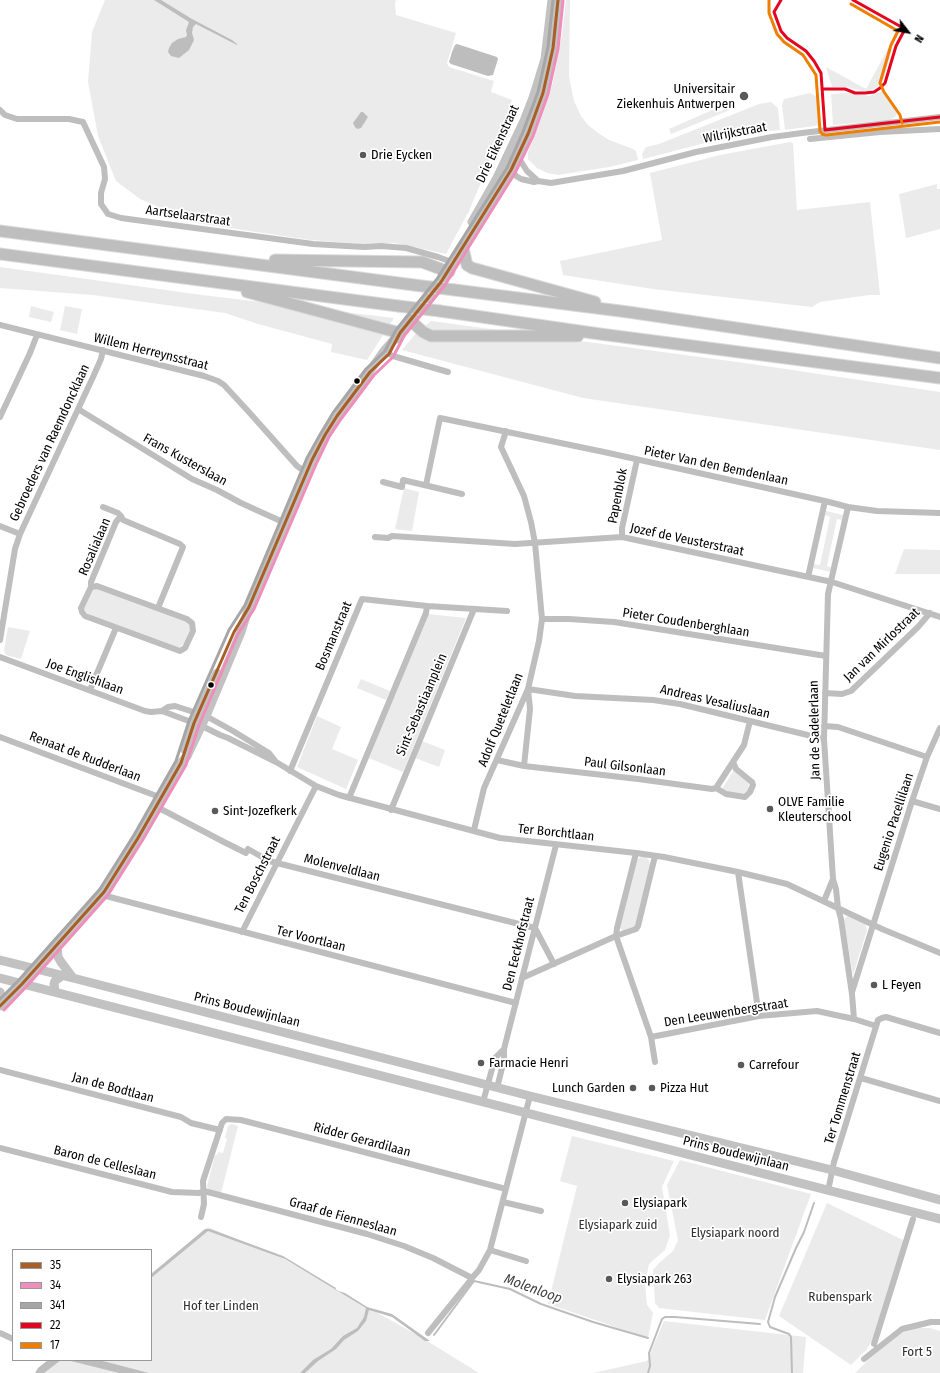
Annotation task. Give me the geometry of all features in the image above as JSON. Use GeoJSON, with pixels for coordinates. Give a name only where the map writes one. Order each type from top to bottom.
{"type":"FeatureCollection","features":[{"type":"Feature","properties":{"kind":"highway"},"geometry":{"type":"LineString","coordinates":[[0,231],[628,312],[940,358]]}},
{"type":"Feature","properties":{"kind":"highway"},"geometry":{"type":"LineString","coordinates":[[463,248],[467,265],[472,268],[628,312]]}},
{"type":"Feature","properties":{"kind":"highway"},"geometry":{"type":"LineString","coordinates":[[0,254],[940,378]]}},
{"type":"Feature","properties":{"kind":"highway"},"geometry":{"type":"LineString","coordinates":[[226,260],[422,262],[447,267]]}},
{"type":"Feature","properties":{"kind":"highway"},"geometry":{"type":"LineString","coordinates":[[216,282],[273,300],[400,333]]}},
{"type":"Feature","properties":{"kind":"highway"},"geometry":{"type":"LineString","coordinates":[[410,320],[423,332],[431,336],[558,336],[600,334]]}},
{"type":"Feature","properties":{"kind":"main road","name":"Drie Eikenstraat"},"geometry":{"type":"LineString","coordinates":[[2,1005],[102,896],[109,886],[157,807],[181,762],[183,754],[202,715],[234,632],[249,607],[312,460],[325,435],[337,416],[370,372],[436,287],[437,281],[463,248],[511,170],[528,134],[543,93],[551,62],[553,28],[552,0]]}},
{"type":"Feature","properties":{"kind":"main road","name":"Drie Eikenstraat"},"geometry":{"type":"LineString","coordinates":[[447,267],[490,191],[529,110],[538,86],[544,58],[553,28],[558,0]]}},
{"type":"Feature","properties":{"kind":"main road"},"geometry":{"type":"LineString","coordinates":[[57,944],[58,957],[73,978]]}},
{"type":"Feature","properties":{"kind":"main road","name":"Prins Boudewijnlaan"},"geometry":{"type":"LineString","coordinates":[[0,960],[487,1083],[497,1088],[832,1170],[940,1200]]}},
{"type":"Feature","properties":{"kind":"main road"},"geometry":{"type":"LineString","coordinates":[[58,993],[55,991],[54,984],[55,981],[63,975]]}},
{"type":"Feature","properties":{"kind":"main road","name":"Prins Boudewijnlaan"},"geometry":{"type":"LineString","coordinates":[[0,978],[940,1219]]}},
{"type":"Feature","properties":{"kind":"main road"},"geometry":{"type":"LineString","coordinates":[[0,992],[2,1005]]}},
{"type":"Feature","properties":{"kind":"street","name":"Aartselaarstraat"},"geometry":{"type":"LineString","coordinates":[[0,110],[5,115],[18,120],[69,119],[83,122],[104,167],[105,179],[101,193],[101,204],[108,214],[121,218],[313,244],[406,248],[438,257],[447,267]]}},
{"type":"Feature","properties":{"kind":"street","name":"Wilrijkstraat"},"geometry":{"type":"LineString","coordinates":[[810,139],[825,134],[940,117]]}},
{"type":"Feature","properties":{"kind":"street","name":"Wilrijkstraat"},"geometry":{"type":"LineString","coordinates":[[501,186],[507,180],[515,178],[534,182],[538,181],[551,183],[623,171],[696,152],[789,134],[940,129]]}},
{"type":"Feature","properties":{"kind":"street"},"geometry":{"type":"LineString","coordinates":[[519,131],[519,140],[510,162],[511,170],[521,179]]}},
{"type":"Feature","properties":{"kind":"street"},"geometry":{"type":"LineString","coordinates":[[518,157],[527,171],[538,181]]}},
{"type":"Feature","properties":{"kind":"street","name":"Willem Herreynsstraat"},"geometry":{"type":"LineString","coordinates":[[0,325],[103,350],[218,381],[248,410],[297,466],[307,473]]}},
{"type":"Feature","properties":{"kind":"street"},"geometry":{"type":"LineString","coordinates":[[0,417],[37,335]]}},
{"type":"Feature","properties":{"kind":"street","name":"Gebroeders van Raemdoncklaan"},"geometry":{"type":"LineString","coordinates":[[0,640],[15,549],[20,534],[101,359],[103,350]]}},
{"type":"Feature","properties":{"kind":"street"},"geometry":{"type":"LineString","coordinates":[[386,353],[448,372]]}},
{"type":"Feature","properties":{"kind":"street","name":"Frans Kusterslaan"},"geometry":{"type":"LineString","coordinates":[[78,409],[192,479],[285,523]]}},
{"type":"Feature","properties":{"kind":"street","name":"Pieter Van den Bemdenlaan"},"geometry":{"type":"LineString","coordinates":[[426,485],[440,418],[825,500],[848,507],[877,511],[940,513]]}},
{"type":"Feature","properties":{"kind":"street","name":"Adolf Queteletlaan"},"geometry":{"type":"LineString","coordinates":[[474,830],[484,788],[528,689],[539,641],[542,619],[535,543],[524,496],[501,446],[506,431]]}},
{"type":"Feature","properties":{"kind":"street","name":"Papenblok"},"geometry":{"type":"LineString","coordinates":[[622,536],[622,528],[637,460]]}},
{"type":"Feature","properties":{"kind":"street"},"geometry":{"type":"LineString","coordinates":[[383,482],[402,486],[403,480],[462,494]]}},
{"type":"Feature","properties":{"kind":"street"},"geometry":{"type":"LineString","coordinates":[[808,577],[825,500]]}},
{"type":"Feature","properties":{"kind":"street","name":"Rosalialaan"},"geometry":{"type":"LineString","coordinates":[[103,507],[118,513],[123,520],[180,544],[183,547],[158,608]]}},
{"type":"Feature","properties":{"kind":"street","name":"Jan de Sadelerlaan"},"geometry":{"type":"LineString","coordinates":[[848,507],[832,582],[828,594],[824,739],[833,879],[841,919],[854,1018]]}},
{"type":"Feature","properties":{"kind":"street","name":"Rosalialaan"},"geometry":{"type":"LineString","coordinates":[[116,628],[85,616],[81,608],[91,587],[91,582],[116,522],[121,516]]}},
{"type":"Feature","properties":{"kind":"street"},"geometry":{"type":"LineString","coordinates":[[0,526],[20,534]]}},
{"type":"Feature","properties":{"kind":"street","name":"Jozef de Veusterstraat"},"geometry":{"type":"LineString","coordinates":[[375,537],[388,538],[392,536],[515,544],[622,536],[832,582],[940,617]]}},
{"type":"Feature","properties":{"kind":"street"},"geometry":{"type":"LineString","coordinates":[[90,690],[116,628],[180,651],[185,648],[193,631],[192,623],[187,619],[96,586],[91,587]]}},
{"type":"Feature","properties":{"kind":"street","name":"Bosmanstraat"},"geometry":{"type":"LineString","coordinates":[[290,771],[362,599],[427,606],[506,611]]}},
{"type":"Feature","properties":{"kind":"street"},"geometry":{"type":"LineString","coordinates":[[349,798],[426,613],[427,606]]}},
{"type":"Feature","properties":{"kind":"street","name":"Sint-Sebastiaanplein"},"geometry":{"type":"LineString","coordinates":[[391,810],[474,609]]}},
{"type":"Feature","properties":{"kind":"street","name":"Jan van Mirlostraat"},"geometry":{"type":"LineString","coordinates":[[825,693],[842,694],[851,691],[918,627],[930,613]]}},
{"type":"Feature","properties":{"kind":"street","name":"Pieter Coudenberghlaan"},"geometry":{"type":"LineString","coordinates":[[542,619],[614,622],[826,656]]}},
{"type":"Feature","properties":{"kind":"street","name":"Joe Englishlaan"},"geometry":{"type":"LineString","coordinates":[[0,657],[145,711],[162,711],[198,724]]}},
{"type":"Feature","properties":{"kind":"street"},"geometry":{"type":"LineString","coordinates":[[524,766],[530,709],[528,689]]}},
{"type":"Feature","properties":{"kind":"street","name":"Andreas Vesaliuslaan"},"geometry":{"type":"LineString","coordinates":[[528,689],[575,696],[653,700],[680,704],[824,739]]}},
{"type":"Feature","properties":{"kind":"street","name":"Joe Englishlaan"},"geometry":{"type":"LineString","coordinates":[[162,711],[168,707],[175,706],[202,715]]}},
{"type":"Feature","properties":{"kind":"street","name":"Ter Borchtlaan"},"geometry":{"type":"LineString","coordinates":[[202,715],[233,731],[268,753],[276,762]]}},
{"type":"Feature","properties":{"kind":"street"},"geometry":{"type":"LineString","coordinates":[[716,788],[744,745],[750,721]]}},
{"type":"Feature","properties":{"kind":"street","name":"Ter Borchtlaan"},"geometry":{"type":"LineString","coordinates":[[198,724],[276,762],[316,786],[332,793],[500,838],[556,845],[636,852],[738,872],[787,884],[896,935],[940,953]]}},
{"type":"Feature","properties":{"kind":"street"},"geometry":{"type":"LineString","coordinates":[[824,726],[838,727],[927,757]]}},
{"type":"Feature","properties":{"kind":"street","name":"Eugenio Pacellilaan"},"geometry":{"type":"LineString","coordinates":[[852,994],[912,801],[927,757],[938,736],[940,728]]}},
{"type":"Feature","properties":{"kind":"street","name":"Renaat de Rudderlaan"},"geometry":{"type":"LineString","coordinates":[[0,737],[162,798]]}},
{"type":"Feature","properties":{"kind":"street","name":"Paul Gilsonlaan"},"geometry":{"type":"LineString","coordinates":[[497,760],[524,766],[712,789],[716,788],[726,794],[745,797],[748,795],[753,785],[752,782],[740,772],[733,762]]}},
{"type":"Feature","properties":{"kind":"street","name":"Ten Boschstraat"},"geometry":{"type":"LineString","coordinates":[[242,932],[316,786]]}},
{"type":"Feature","properties":{"kind":"street"},"geometry":{"type":"LineString","coordinates":[[912,801],[940,809]]}},
{"type":"Feature","properties":{"kind":"street","name":"Molenveldlaan"},"geometry":{"type":"LineString","coordinates":[[157,807],[246,852],[248,849],[269,861],[536,928]]}},
{"type":"Feature","properties":{"kind":"street","name":"Den Eeckhofstraat"},"geometry":{"type":"LineString","coordinates":[[497,1088],[504,1060],[504,1049],[556,845]]}},
{"type":"Feature","properties":{"kind":"street"},"geometry":{"type":"LineString","coordinates":[[636,852],[616,928],[616,936],[651,1037],[655,1062]]}},
{"type":"Feature","properties":{"kind":"street"},"geometry":{"type":"LineString","coordinates":[[522,978],[616,936],[636,929],[655,856]]}},
{"type":"Feature","properties":{"kind":"street"},"geometry":{"type":"LineString","coordinates":[[738,872],[758,1016]]}},
{"type":"Feature","properties":{"kind":"street","name":"Jan de Sadelerlaan"},"geometry":{"type":"LineString","coordinates":[[824,901],[833,879]]}},
{"type":"Feature","properties":{"kind":"street","name":"Ter Voortlaan"},"geometry":{"type":"LineString","coordinates":[[102,896],[516,1003]]}},
{"type":"Feature","properties":{"kind":"street"},"geometry":{"type":"LineString","coordinates":[[536,928],[554,964]]}},
{"type":"Feature","properties":{"kind":"street","name":"Den Leeuwenbergstraat"},"geometry":{"type":"LineString","coordinates":[[651,1037],[758,1016],[817,1011],[854,1018],[876,1026]]}},
{"type":"Feature","properties":{"kind":"street"},"geometry":{"type":"LineString","coordinates":[[876,1026],[878,1020],[886,1017],[940,1033]]}},
{"type":"Feature","properties":{"kind":"street","name":"Ter Tommenstraat"},"geometry":{"type":"LineString","coordinates":[[828,1191],[832,1170],[876,1026]]}},
{"type":"Feature","properties":{"kind":"street","name":"Den Eeckhofstraat"},"geometry":{"type":"LineString","coordinates":[[487,1083],[495,1058],[504,1049]]}},
{"type":"Feature","properties":{"kind":"street","name":"Jan de Bodtlaan"},"geometry":{"type":"LineString","coordinates":[[0,1070],[181,1117],[191,1123],[220,1130]]}},
{"type":"Feature","properties":{"kind":"street"},"geometry":{"type":"LineString","coordinates":[[861,1078],[940,1101]]}},
{"type":"Feature","properties":{"kind":"street"},"geometry":{"type":"LineString","coordinates":[[483,1102],[487,1083]]}},
{"type":"Feature","properties":{"kind":"street"},"geometry":{"type":"LineString","coordinates":[[428,1334],[479,1270],[490,1250],[530,1096]]}},
{"type":"Feature","properties":{"kind":"street","name":"Ridder Gerardilaan"},"geometry":{"type":"LineString","coordinates":[[220,1130],[222,1123],[226,1119],[241,1120],[506,1189]]}},
{"type":"Feature","properties":{"kind":"street"},"geometry":{"type":"LineString","coordinates":[[201,1217],[204,1204],[203,1181],[210,1156],[214,1150],[220,1130]]}},
{"type":"Feature","properties":{"kind":"street","name":"Baron de Celleslaan"},"geometry":{"type":"LineString","coordinates":[[0,1148],[172,1192],[199,1193],[204,1191]]}},
{"type":"Feature","properties":{"kind":"street","name":"Graaf de Fienneslaan"},"geometry":{"type":"LineString","coordinates":[[204,1191],[366,1234],[412,1249],[452,1267],[472,1278]]}},
{"type":"Feature","properties":{"kind":"street"},"geometry":{"type":"LineString","coordinates":[[503,1202],[540,1211]]}},
{"type":"Feature","properties":{"kind":"street"},"geometry":{"type":"LineString","coordinates":[[874,1344],[914,1219]]}},
{"type":"Feature","properties":{"kind":"street"},"geometry":{"type":"LineString","coordinates":[[490,1250],[526,1261]]}},
{"type":"Feature","properties":{"kind":"street"},"geometry":{"type":"LineString","coordinates":[[864,1359],[902,1330],[931,1322],[940,1322]]}},
{"type":"Feature","properties":{"kind":"street"},"geometry":{"type":"LineString","coordinates":[[0,1333],[12,1339]]}},
{"type":"Feature","properties":{"kind":"green space","name":"Drie Eycken"},"geometry":{"type":"Polygon","coordinates":[[[105,0],[396,0],[396,15],[456,33],[447,63],[449,67],[494,81],[491,92],[512,100],[469,211],[446,254],[395,243],[361,244],[310,240],[196,223],[140,199],[116,181],[98,136],[88,82],[92,32],[105,0]]]}},
{"type":"Feature","properties":{"kind":"green space"},"geometry":{"type":"Polygon","coordinates":[[[566,0],[570,0],[569,76],[574,101],[581,116],[588,125],[609,140],[636,151],[638,160],[609,167],[558,175],[547,173],[537,168],[528,159],[528,152],[553,82],[562,34],[566,0]]]}},
{"type":"Feature","properties":{"kind":"green space"},"geometry":{"type":"Polygon","coordinates":[[[889,47],[891,52],[884,78],[880,85],[876,88],[866,92],[847,87],[832,87],[826,67],[866,89],[889,47]]]}},
{"type":"Feature","properties":{"kind":"green space"},"geometry":{"type":"Polygon","coordinates":[[[884,90],[897,108],[898,112],[895,117],[890,120],[833,125],[831,94],[848,93],[869,96],[884,90]]]}},
{"type":"Feature","properties":{"kind":"green space"},"geometry":{"type":"Polygon","coordinates":[[[810,93],[819,98],[821,125],[785,130],[782,105],[784,99],[810,93]]]}},
{"type":"Feature","properties":{"kind":"green space"},"geometry":{"type":"Polygon","coordinates":[[[771,102],[778,108],[780,130],[758,132],[709,142],[643,159],[642,154],[646,147],[659,144],[759,104],[771,102]]]}},
{"type":"Feature","properties":{"kind":"green space"},"geometry":{"type":"Polygon","coordinates":[[[729,107],[730,110],[671,134],[669,129],[717,108],[719,112],[729,107]]]}},
{"type":"Feature","properties":{"kind":"green space"},"geometry":{"type":"Polygon","coordinates":[[[790,142],[793,143],[797,210],[870,202],[880,295],[869,295],[820,302],[812,307],[653,289],[563,275],[560,261],[662,240],[650,173],[720,155],[790,142]]]}},
{"type":"Feature","properties":{"kind":"green space"},"geometry":{"type":"Polygon","coordinates":[[[937,184],[937,189],[940,189],[940,229],[906,238],[899,194],[937,184]]]}},
{"type":"Feature","properties":{"kind":"green space"},"geometry":{"type":"Polygon","coordinates":[[[0,267],[202,295],[394,318],[367,360],[331,352],[332,344],[258,324],[225,313],[93,295],[0,288],[0,267]]]}},
{"type":"Feature","properties":{"kind":"green space"},"geometry":{"type":"Polygon","coordinates":[[[31,306],[54,312],[51,322],[29,317],[31,306]]]}},
{"type":"Feature","properties":{"kind":"green space"},"geometry":{"type":"Polygon","coordinates":[[[65,306],[82,309],[77,334],[60,330],[65,306]]]}},
{"type":"Feature","properties":{"kind":"green space"},"geometry":{"type":"Polygon","coordinates":[[[431,321],[752,364],[940,392],[940,450],[583,398],[402,350],[416,333],[431,321]]]}},
{"type":"Feature","properties":{"kind":"green space"},"geometry":{"type":"Polygon","coordinates":[[[404,488],[419,492],[412,531],[395,529],[404,488]]]}},
{"type":"Feature","properties":{"kind":"green space"},"geometry":{"type":"Polygon","coordinates":[[[826,511],[843,515],[842,520],[837,519],[828,561],[827,566],[832,568],[831,572],[813,568],[814,564],[820,565],[830,517],[825,515],[826,511]]]}},
{"type":"Feature","properties":{"kind":"green space"},"geometry":{"type":"Polygon","coordinates":[[[904,549],[940,550],[940,574],[895,574],[904,549]]]}},
{"type":"Feature","properties":{"kind":"green space"},"geometry":{"type":"Polygon","coordinates":[[[95,588],[185,620],[189,624],[190,631],[184,643],[180,647],[174,647],[91,616],[84,608],[91,590],[95,588]]]}},
{"type":"Feature","properties":{"kind":"green space"},"geometry":{"type":"Polygon","coordinates":[[[428,614],[466,618],[403,772],[369,758],[428,614]]]}},
{"type":"Feature","properties":{"kind":"green space"},"geometry":{"type":"Polygon","coordinates":[[[8,627],[30,631],[21,659],[6,655],[4,651],[8,627]]]}},
{"type":"Feature","properties":{"kind":"green space"},"geometry":{"type":"Polygon","coordinates":[[[361,679],[390,691],[386,700],[357,688],[361,679]]]}},
{"type":"Feature","properties":{"kind":"green space"},"geometry":{"type":"Polygon","coordinates":[[[317,716],[341,727],[332,749],[358,760],[346,789],[297,767],[317,716]]]}},
{"type":"Feature","properties":{"kind":"green space"},"geometry":{"type":"Polygon","coordinates":[[[422,741],[445,750],[439,767],[415,758],[422,741]]]}},
{"type":"Feature","properties":{"kind":"green space"},"geometry":{"type":"Polygon","coordinates":[[[734,770],[749,783],[748,790],[741,795],[725,792],[722,789],[734,770]]]}},
{"type":"Feature","properties":{"kind":"green space"},"geometry":{"type":"Polygon","coordinates":[[[646,857],[649,860],[650,865],[636,924],[635,926],[623,931],[619,927],[637,859],[646,857]]]}},
{"type":"Feature","properties":{"kind":"green space"},"geometry":{"type":"Polygon","coordinates":[[[848,916],[865,924],[867,930],[853,975],[844,921],[848,916]]]}},
{"type":"Feature","properties":{"kind":"green space"},"geometry":{"type":"Polygon","coordinates":[[[231,1124],[238,1126],[221,1193],[209,1190],[207,1186],[215,1155],[217,1155],[218,1152],[223,1153],[227,1139],[225,1138],[228,1126],[231,1124]]]}},
{"type":"Feature","properties":{"kind":"green space","name":"Elysiapark zuid"},"geometry":{"type":"Polygon","coordinates":[[[572,1136],[674,1161],[662,1187],[670,1235],[665,1250],[649,1264],[645,1284],[647,1305],[653,1313],[648,1338],[548,1304],[577,1186],[560,1181],[572,1136]]]}},
{"type":"Feature","properties":{"kind":"green space","name":"Elysiapark noord"},"geometry":{"type":"Polygon","coordinates":[[[680,1160],[811,1194],[765,1320],[659,1308],[655,1303],[653,1270],[673,1251],[678,1240],[667,1185],[680,1160]]]}},
{"type":"Feature","properties":{"kind":"green space","name":"Rubenspark"},"geometry":{"type":"Polygon","coordinates":[[[827,1203],[907,1242],[895,1287],[881,1325],[867,1349],[851,1365],[779,1316],[827,1203]]]}},
{"type":"Feature","properties":{"kind":"green space","name":"Hof ter Linden"},"geometry":{"type":"Polygon","coordinates":[[[208,1227],[284,1259],[424,1339],[479,1373],[38,1373],[50,1361],[152,1361],[152,1275],[208,1227]]]}},
{"type":"Feature","properties":{"kind":"green space"},"geometry":{"type":"Polygon","coordinates":[[[664,1321],[806,1337],[803,1373],[593,1373],[647,1361],[664,1321]]]}},
{"type":"Feature","properties":{"kind":"green space","name":"Fort 5"},"geometry":{"type":"Polygon","coordinates":[[[916,1328],[930,1328],[940,1331],[940,1373],[855,1373],[869,1359],[901,1333],[916,1328]]]}},
{"type":"Feature","properties":{"kind":"shaded area"},"geometry":{"type":"Polygon","coordinates":[[[154,0],[161,0],[192,19],[232,40],[237,45],[196,24],[193,27],[192,33],[194,40],[189,50],[179,58],[171,56],[168,52],[169,48],[172,43],[178,39],[186,37],[186,30],[189,22],[154,0]]]}},
{"type":"Feature","properties":{"kind":"shaded area"},"geometry":{"type":"Polygon","coordinates":[[[457,44],[497,57],[498,59],[493,75],[488,76],[451,64],[449,62],[452,52],[457,44]]]}},
{"type":"Feature","properties":{"kind":"shaded area"},"geometry":{"type":"Polygon","coordinates":[[[361,112],[368,117],[361,128],[357,129],[353,123],[361,112]]]}},
{"type":"Feature","properties":{"kind":"shaded area"},"geometry":{"type":"Polygon","coordinates":[[[205,1229],[210,1229],[283,1256],[336,1288],[335,1289],[285,1259],[208,1231],[152,1277],[152,1273],[205,1229]]]}},
{"type":"Feature","properties":{"kind":"shaded area"},"geometry":{"type":"Polygon","coordinates":[[[337,1291],[345,1293],[367,1307],[392,1314],[430,1341],[425,1341],[392,1317],[369,1310],[366,1321],[358,1331],[344,1340],[336,1349],[318,1361],[305,1373],[300,1373],[313,1360],[331,1349],[343,1336],[357,1328],[364,1317],[366,1308],[337,1291]]]}},
{"type":"Feature","properties":{"kind":"shaded area"},"geometry":{"type":"Polygon","coordinates":[[[47,1361],[60,1361],[44,1373],[35,1373],[38,1368],[47,1361]]]}},
{"type":"Feature","properties":{"kind":"shaded area"},"geometry":{"type":"Polygon","coordinates":[[[71,1361],[103,1361],[149,1373],[119,1373],[71,1361]]]}},
{"type":"Feature","properties":{"kind":"waterway"},"geometry":{"type":"LineString","coordinates":[[792,1373],[791,1337],[789,1334],[770,1327],[768,1322],[775,1297],[804,1232],[814,1203]]}},
{"type":"Feature","properties":{"kind":"waterway","name":"Molenloop"},"geometry":{"type":"LineString","coordinates":[[434,1335],[474,1281],[510,1289],[541,1304],[593,1322],[648,1338]]}},
{"type":"Feature","properties":{"kind":"waterway"},"geometry":{"type":"LineString","coordinates":[[648,1373],[650,1366],[649,1353],[662,1319],[665,1317],[760,1324]]}},
{"type":"Feature","properties":{"kind":"transit line","name":"341"},"geometry":{"type":"LineString","coordinates":[[0,999],[18,981],[100,889],[134,835],[176,761],[189,721],[229,630],[245,605],[307,458],[333,413],[366,369],[385,351],[396,330],[437,279],[507,168],[523,132],[538,92],[548,47],[553,0]]}},
{"type":"Feature","properties":{"kind":"transit line","name":"35"},"geometry":{"type":"LineString","coordinates":[[0,1006],[22,984],[104,892],[138,838],[181,763],[194,723],[234,632],[249,607],[312,460],[325,435],[337,416],[370,372],[389,354],[400,333],[441,282],[511,170],[528,134],[543,93],[553,48],[558,0]]}},
{"type":"Feature","properties":{"kind":"transit line","name":"17"},"geometry":{"type":"LineString","coordinates":[[769,0],[769,13],[777,34],[784,42],[803,55],[816,75],[820,131],[822,134],[826,135],[940,122]]}},
{"type":"Feature","properties":{"kind":"transit line","name":"22"},"geometry":{"type":"LineString","coordinates":[[781,0],[774,12],[781,31],[787,38],[806,51],[821,73],[825,130]]}},
{"type":"Feature","properties":{"kind":"transit line","name":"22"},"geometry":{"type":"LineString","coordinates":[[823,89],[845,89],[855,93],[865,93],[874,92],[880,88],[885,83],[896,46],[905,29],[853,0]]}},
{"type":"Feature","properties":{"kind":"transit line","name":"34"},"geometry":{"type":"LineString","coordinates":[[4,1010],[108,895],[142,841],[186,765],[199,725],[238,634],[254,609],[329,437],[374,375],[393,357],[404,336],[445,285],[515,173],[533,136],[548,94],[558,49],[563,1]]}},
{"type":"Feature","properties":{"kind":"transit line","name":"17"},"geometry":{"type":"LineString","coordinates":[[851,4],[898,31],[891,45],[880,83],[884,92],[900,115],[902,123]]}},
{"type":"Feature","properties":{"kind":"transit line","name":"22"},"geometry":{"type":"LineString","coordinates":[[825,130],[940,117]]}},
{"type":"Feature","properties":{"kind":"place","name":"Universitair Ziekenhuis Antwerpen"},"geometry":{"type":"Point","coordinates":[744,96]}},
{"type":"Feature","properties":{"kind":"place","name":"Drie Eycken"},"geometry":{"type":"Point","coordinates":[363,155]}},
{"type":"Feature","properties":{"kind":"place","name":"OLVE Familie Kleuterschool"},"geometry":{"type":"Point","coordinates":[770,809]}},
{"type":"Feature","properties":{"kind":"place","name":"Sint-Jozefkerk"},"geometry":{"type":"Point","coordinates":[215,811]}},
{"type":"Feature","properties":{"kind":"place","name":"L Feyen"},"geometry":{"type":"Point","coordinates":[874,985]}},
{"type":"Feature","properties":{"kind":"place","name":"Farmacie Henri"},"geometry":{"type":"Point","coordinates":[481,1063]}},
{"type":"Feature","properties":{"kind":"place","name":"Carrefour"},"geometry":{"type":"Point","coordinates":[741,1065]}},
{"type":"Feature","properties":{"kind":"place","name":"Lunch Garden"},"geometry":{"type":"Point","coordinates":[633,1088]}},
{"type":"Feature","properties":{"kind":"place","name":"Pizza Hut"},"geometry":{"type":"Point","coordinates":[652,1088]}},
{"type":"Feature","properties":{"kind":"place","name":"Elysiapark"},"geometry":{"type":"Point","coordinates":[625,1203]}},
{"type":"Feature","properties":{"kind":"place","name":"Elysiapark 263"},"geometry":{"type":"Point","coordinates":[609,1279]}}]}
